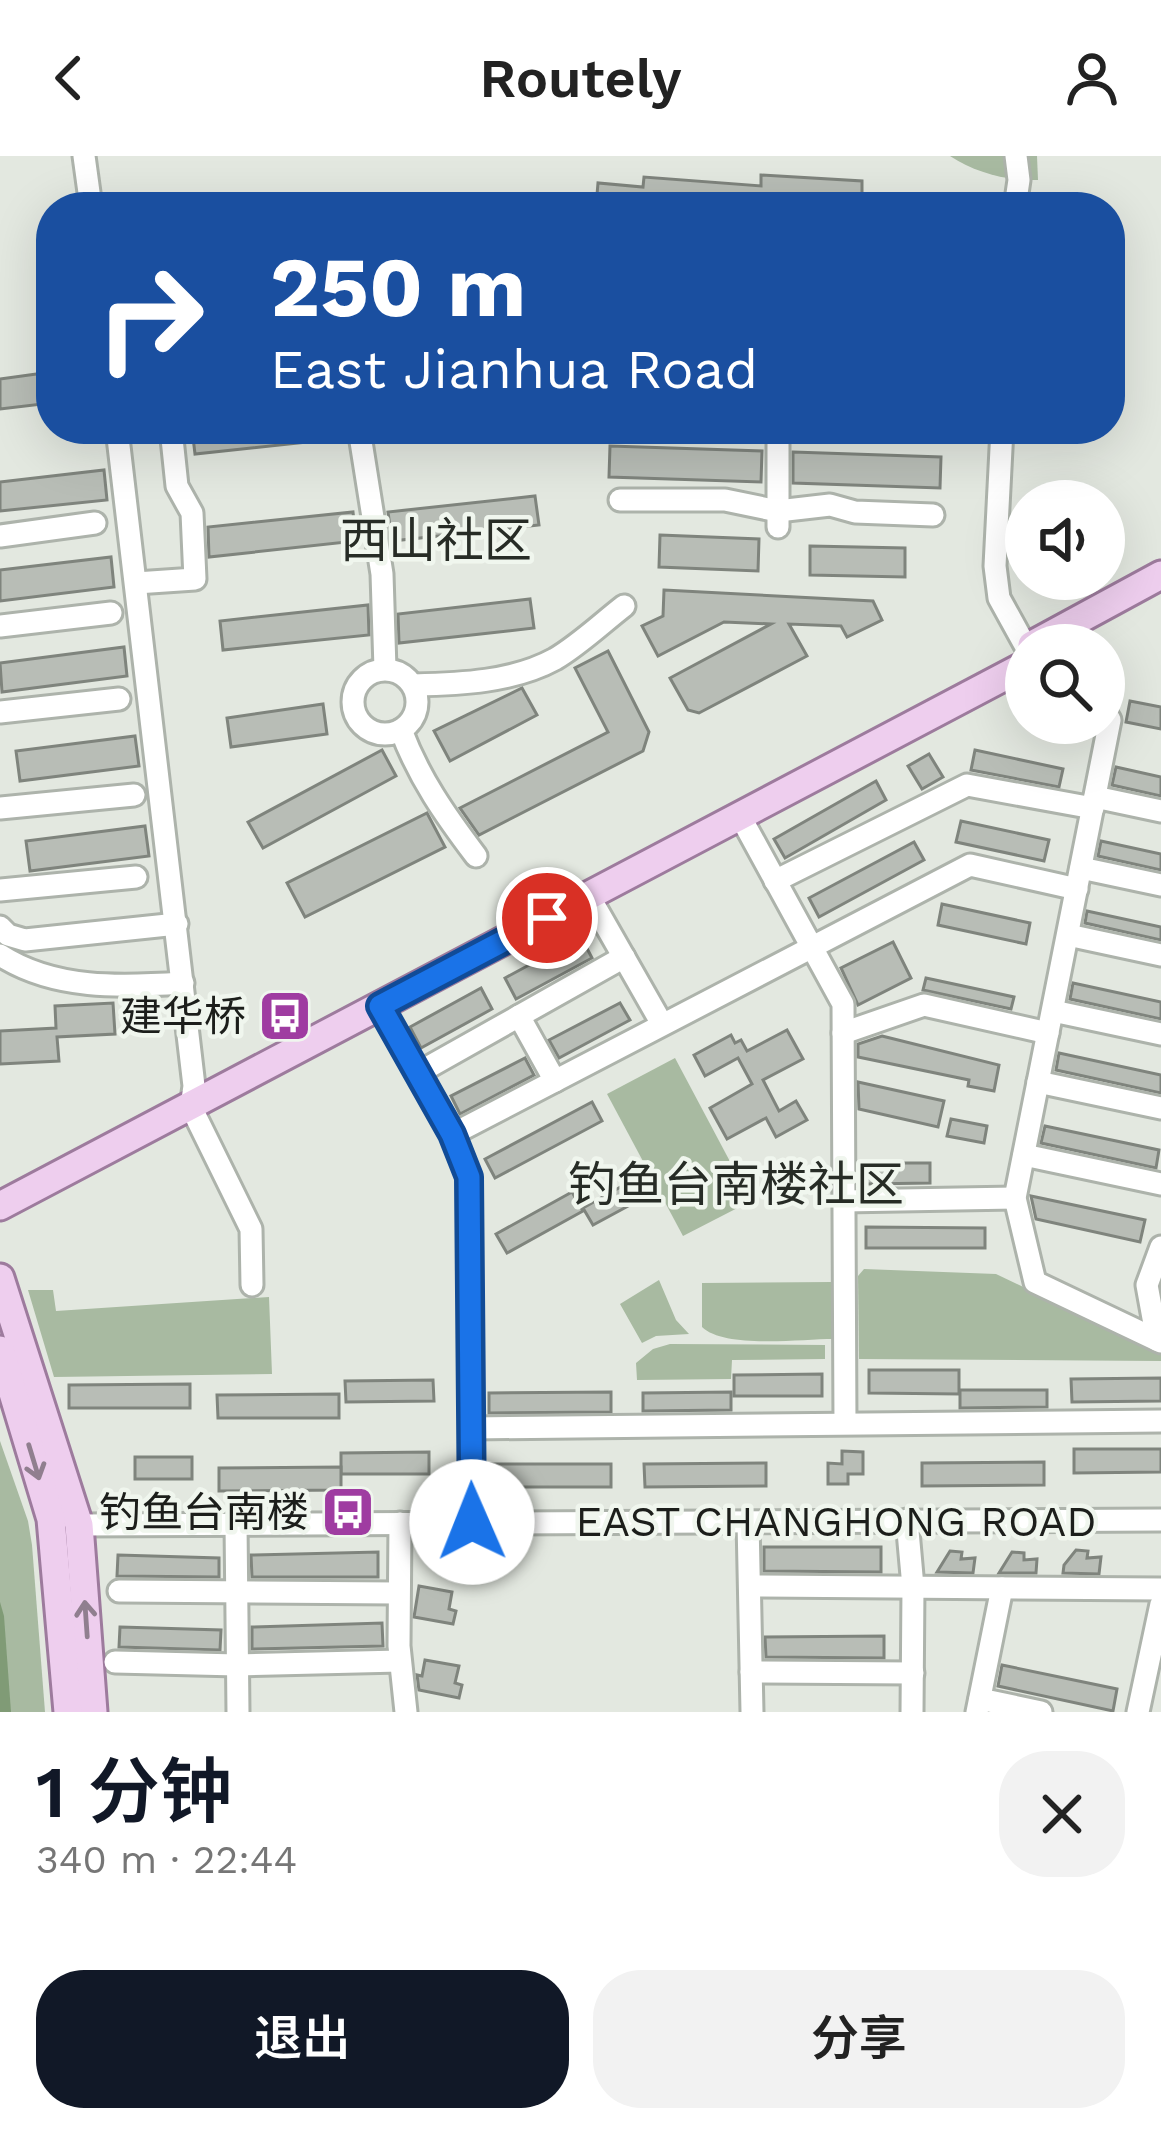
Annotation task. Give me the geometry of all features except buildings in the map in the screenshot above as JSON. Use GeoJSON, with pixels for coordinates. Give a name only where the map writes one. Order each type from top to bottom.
{"type":"FeatureCollection","features":[{"type":"Feature","properties":{"kind":"main road"},"geometry":{"type":"LineString","coordinates":[[1070,624],[1161,575]]}},
{"type":"Feature","properties":{"kind":"main road"},"geometry":{"type":"LineString","coordinates":[[1105,624],[1161,594]]}},
{"type":"Feature","properties":{"kind":"main road"},"geometry":{"type":"LineString","coordinates":[[0,1206],[192,1097],[1005,659]]}},
{"type":"Feature","properties":{"kind":"main road"},"geometry":{"type":"LineString","coordinates":[[0,1186],[380,1006],[1005,676]]}},
{"type":"Feature","properties":{"kind":"main road"},"geometry":{"type":"LineString","coordinates":[[0,1278],[79,1525],[93,1712]]}},
{"type":"Feature","properties":{"kind":"main road"},"geometry":{"type":"LineString","coordinates":[[0,1350],[51,1519],[68,1712]]}},
{"type":"Feature","properties":{"kind":"street"},"geometry":{"type":"LineString","coordinates":[[84,156],[89,192]]}},
{"type":"Feature","properties":{"kind":"street"},"geometry":{"type":"LineString","coordinates":[[1016,156],[1017,192]]}},
{"type":"Feature","properties":{"kind":"street"},"geometry":{"type":"LineString","coordinates":[[119,444],[177,924],[192,1097],[251,1229],[252,1285]]}},
{"type":"Feature","properties":{"kind":"street"},"geometry":{"type":"LineString","coordinates":[[136,583],[195,579],[192,513],[177,485],[173,444]]}},
{"type":"Feature","properties":{"kind":"street"},"geometry":{"type":"LineString","coordinates":[[360,444],[382,574],[385,669]]}},
{"type":"Feature","properties":{"kind":"street"},"geometry":{"type":"LineString","coordinates":[[778,444],[778,519]]}},
{"type":"Feature","properties":{"kind":"street"},"geometry":{"type":"LineString","coordinates":[[1001,444],[995,566],[999,598],[1014,624]]}},
{"type":"Feature","properties":{"kind":"street"},"geometry":{"type":"LineString","coordinates":[[620,500],[725,500],[778,519],[830,505],[855,512],[933,515]]}},
{"type":"Feature","properties":{"kind":"street"},"geometry":{"type":"LineString","coordinates":[[0,536],[94,523]]}},
{"type":"Feature","properties":{"kind":"street"},"geometry":{"type":"LineString","coordinates":[[413,685],[464,684],[521,672],[555,659],[624,606]]}},
{"type":"Feature","properties":{"kind":"street"},"geometry":{"type":"LineString","coordinates":[[0,626],[111,613]]}},
{"type":"Feature","properties":{"kind":"street"},"geometry":{"type":"LineString","coordinates":[[385,669],[406,676],[418,705],[410,724],[391,734],[370,730],[353,704],[365,676],[385,669]]}},
{"type":"Feature","properties":{"kind":"street"},"geometry":{"type":"LineString","coordinates":[[0,712],[119,699]]}},
{"type":"Feature","properties":{"kind":"street"},"geometry":{"type":"LineString","coordinates":[[401,730],[433,799],[476,856]]}},
{"type":"Feature","properties":{"kind":"street"},"geometry":{"type":"LineString","coordinates":[[1105,744],[1016,1198],[1035,1282],[1159,1341]]}},
{"type":"Feature","properties":{"kind":"street"},"geometry":{"type":"LineString","coordinates":[[775,881],[968,785],[1161,811]]}},
{"type":"Feature","properties":{"kind":"street"},"geometry":{"type":"LineString","coordinates":[[0,808],[134,795]]}},
{"type":"Feature","properties":{"kind":"street"},"geometry":{"type":"LineString","coordinates":[[740,816],[843,1004],[844,1423]]}},
{"type":"Feature","properties":{"kind":"street"},"geometry":{"type":"LineString","coordinates":[[452,1134],[970,865],[1161,885]]}},
{"type":"Feature","properties":{"kind":"street"},"geometry":{"type":"LineString","coordinates":[[0,890],[136,877]]}},
{"type":"Feature","properties":{"kind":"street"},"geometry":{"type":"LineString","coordinates":[[589,896],[662,1024]]}},
{"type":"Feature","properties":{"kind":"street"},"geometry":{"type":"LineString","coordinates":[[0,927],[25,940],[177,924]]}},
{"type":"Feature","properties":{"kind":"street"},"geometry":{"type":"LineString","coordinates":[[1067,935],[1161,955]]}},
{"type":"Feature","properties":{"kind":"street"},"geometry":{"type":"LineString","coordinates":[[0,955],[16,965],[83,984],[183,983]]}},
{"type":"Feature","properties":{"kind":"street"},"geometry":{"type":"LineString","coordinates":[[418,1073],[624,957]]}},
{"type":"Feature","properties":{"kind":"street"},"geometry":{"type":"LineString","coordinates":[[843,1033],[924,1005],[1161,1034]]}},
{"type":"Feature","properties":{"kind":"street"},"geometry":{"type":"LineString","coordinates":[[380,1006],[452,1134],[469,1177],[472,1522]]}},
{"type":"Feature","properties":{"kind":"street"},"geometry":{"type":"LineString","coordinates":[[519,1016],[554,1081]]}},
{"type":"Feature","properties":{"kind":"street"},"geometry":{"type":"LineString","coordinates":[[1038,1082],[1161,1108]]}},
{"type":"Feature","properties":{"kind":"street"},"geometry":{"type":"LineString","coordinates":[[1024,1155],[1161,1184]]}},
{"type":"Feature","properties":{"kind":"street"},"geometry":{"type":"LineString","coordinates":[[843,1202],[1016,1198]]}},
{"type":"Feature","properties":{"kind":"street"},"geometry":{"type":"LineString","coordinates":[[1159,1341],[1148,1285],[1161,1247]]}},
{"type":"Feature","properties":{"kind":"street"},"geometry":{"type":"LineString","coordinates":[[471,1428],[1161,1421]]}},
{"type":"Feature","properties":{"kind":"street"},"geometry":{"type":"LineString","coordinates":[[907,1520],[914,1588],[912,1712]]}},
{"type":"Feature","properties":{"kind":"street","name":"EAST CHANGHONG ROAD"},"geometry":{"type":"LineString","coordinates":[[79,1525],[1161,1520]]}},
{"type":"Feature","properties":{"kind":"street"},"geometry":{"type":"LineString","coordinates":[[748,1521],[752,1712]]}},
{"type":"Feature","properties":{"kind":"street"},"geometry":{"type":"LineString","coordinates":[[400,1523],[397,1593],[406,1712]]}},
{"type":"Feature","properties":{"kind":"street"},"geometry":{"type":"LineString","coordinates":[[236,1524],[238,1712]]}},
{"type":"Feature","properties":{"kind":"street"},"geometry":{"type":"LineString","coordinates":[[750,1586],[1161,1589]]}},
{"type":"Feature","properties":{"kind":"street"},"geometry":{"type":"LineString","coordinates":[[1003,1588],[979,1706],[1041,1712]]}},
{"type":"Feature","properties":{"kind":"street"},"geometry":{"type":"LineString","coordinates":[[119,1592],[397,1593]]}},
{"type":"Feature","properties":{"kind":"street"},"geometry":{"type":"LineString","coordinates":[[1138,1712],[1156,1657],[1161,1604]]}},
{"type":"Feature","properties":{"kind":"street"},"geometry":{"type":"LineString","coordinates":[[115,1662],[400,1661]]}},
{"type":"Feature","properties":{"kind":"street"},"geometry":{"type":"LineString","coordinates":[[751,1672],[913,1673]]}},
{"type":"Feature","properties":{"kind":"shaded area"},"geometry":{"type":"Polygon","coordinates":[[[950,156],[1037,156],[1038,180],[992,175],[950,156]]]}},
{"type":"Feature","properties":{"kind":"shaded area"},"geometry":{"type":"Polygon","coordinates":[[[675,1058],[751,1201],[683,1236],[607,1094],[675,1058]]]}},
{"type":"Feature","properties":{"kind":"shaded area"},"geometry":{"type":"Polygon","coordinates":[[[864,1269],[996,1274],[1161,1352],[1161,1361],[859,1359],[858,1276],[864,1269]]]}},
{"type":"Feature","properties":{"kind":"shaded area"},"geometry":{"type":"Polygon","coordinates":[[[659,1280],[676,1320],[689,1334],[656,1336],[642,1343],[620,1304],[659,1280]]]}},
{"type":"Feature","properties":{"kind":"shaded area"},"geometry":{"type":"Polygon","coordinates":[[[832,1282],[833,1339],[745,1340],[702,1327],[702,1283],[832,1282]]]}},
{"type":"Feature","properties":{"kind":"shaded area"},"geometry":{"type":"Polygon","coordinates":[[[28,1290],[53,1290],[56,1311],[269,1297],[272,1374],[54,1377],[28,1290]]]}},
{"type":"Feature","properties":{"kind":"shaded area"},"geometry":{"type":"Polygon","coordinates":[[[670,1344],[825,1345],[825,1359],[732,1360],[731,1379],[637,1380],[636,1363],[653,1349],[670,1344]]]}},
{"type":"Feature","properties":{"kind":"shaded area"},"geometry":{"type":"Polygon","coordinates":[[[0,1441],[32,1545],[45,1712],[0,1712],[0,1441]]]}},
{"type":"Feature","properties":{"kind":"shaded area"},"geometry":{"type":"Polygon","coordinates":[[[0,1602],[4,1616],[11,1712],[0,1712],[0,1602]]]}},
{"type":"Feature","properties":{"kind":"place","name":"建华桥"},"geometry":{"type":"Point","coordinates":[285,1016]}},
{"type":"Feature","properties":{"kind":"place","name":"钓鱼台南楼"},"geometry":{"type":"Point","coordinates":[348,1512]}},
{"type":"Feature","properties":{"kind":"district","name":"西山社区"},"geometry":{"type":"Point","coordinates":[436,540]}},
{"type":"Feature","properties":{"kind":"district","name":"钓鱼台南楼社区"},"geometry":{"type":"Point","coordinates":[736,1184]}},
{"type":"Feature","properties":{"kind":"route"},"geometry":{"type":"LineString","coordinates":[[472,1522],[469,1177],[452,1134],[380,1006],[547,918]]}}]}
